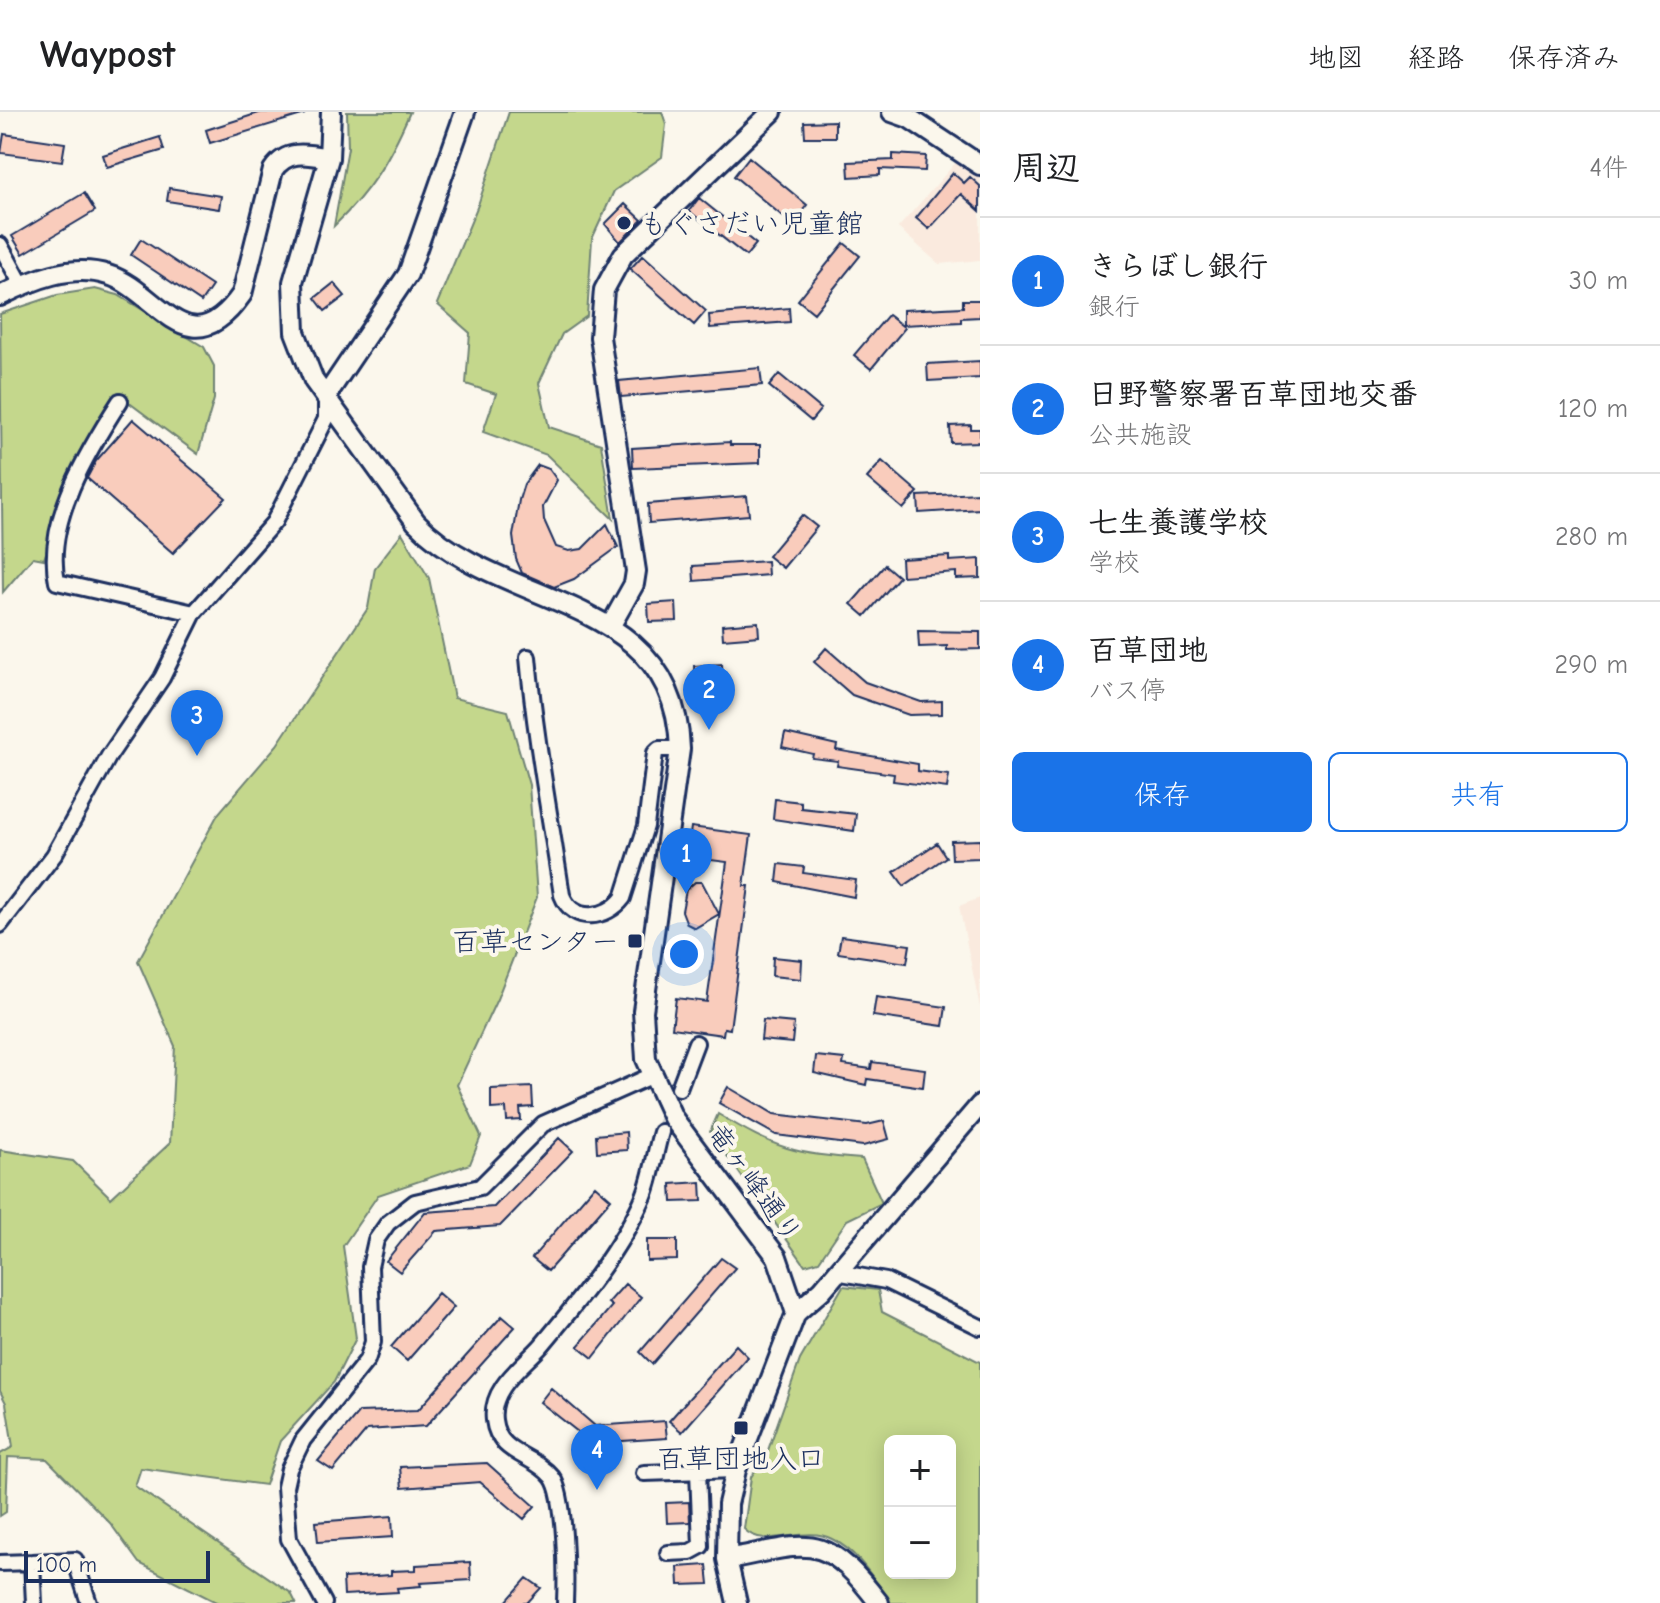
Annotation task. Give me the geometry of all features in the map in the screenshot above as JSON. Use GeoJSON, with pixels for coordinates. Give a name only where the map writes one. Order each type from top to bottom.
{"type":"FeatureCollection","features":[{"type":"Feature","properties":{"kind":"street","name":"竜ヶ峰通り"},"geometry":{"type":"LineString","coordinates":[[331,112],[329,158],[300,251],[293,293],[294,322],[302,356],[340,417],[435,542],[469,564],[611,625],[637,646],[665,683],[677,717],[680,749],[643,1011],[643,1045],[651,1076],[673,1118],[777,1257],[796,1313]]}},
{"type":"Feature","properties":{"kind":"street"},"geometry":{"type":"LineString","coordinates":[[0,925],[54,855],[101,769],[162,678],[194,613],[274,522],[326,419],[326,396],[408,274],[465,112]]}},
{"type":"Feature","properties":{"kind":"street"},"geometry":{"type":"LineString","coordinates":[[611,625],[634,584],[636,571],[600,337],[604,290],[623,255],[748,131],[772,112]]}},
{"type":"Feature","properties":{"kind":"street"},"geometry":{"type":"LineString","coordinates":[[902,114],[980,165]]}},
{"type":"Feature","properties":{"kind":"street"},"geometry":{"type":"LineString","coordinates":[[0,296],[22,285],[78,270],[107,274],[127,283],[173,322],[194,326],[216,320],[242,294],[273,170],[286,156],[304,153],[329,158]]}},
{"type":"Feature","properties":{"kind":"street"},"geometry":{"type":"LineString","coordinates":[[0,245],[22,285]]}},
{"type":"Feature","properties":{"kind":"street"},"geometry":{"type":"LineString","coordinates":[[120,401],[83,459],[70,489],[53,564],[57,582],[194,613]]}},
{"type":"Feature","properties":{"kind":"street"},"geometry":{"type":"LineString","coordinates":[[528,657],[533,715],[543,752],[562,895],[566,904],[578,913],[597,916],[616,907],[623,898],[646,826],[655,753],[659,749],[680,749]]}},
{"type":"Feature","properties":{"kind":"street"},"geometry":{"type":"LineString","coordinates":[[679,1088],[696,1043]]}},
{"type":"Feature","properties":{"kind":"street"},"geometry":{"type":"LineString","coordinates":[[324,1603],[289,1539],[285,1487],[289,1469],[303,1440],[367,1360],[373,1342],[370,1267],[376,1240],[388,1223],[415,1202],[480,1187],[543,1124],[651,1076]]}},
{"type":"Feature","properties":{"kind":"street"},"geometry":{"type":"LineString","coordinates":[[737,1603],[727,1559],[728,1504],[736,1470],[796,1313],[836,1272],[980,1105]]}},
{"type":"Feature","properties":{"kind":"street"},"geometry":{"type":"LineString","coordinates":[[565,1603],[558,1489],[542,1468],[506,1447],[494,1420],[494,1408],[507,1380],[539,1347],[617,1249],[644,1195],[661,1132]]}},
{"type":"Feature","properties":{"kind":"street"},"geometry":{"type":"LineString","coordinates":[[836,1272],[886,1281],[980,1327]]}},
{"type":"Feature","properties":{"kind":"street"},"geometry":{"type":"LineString","coordinates":[[644,1473],[736,1470]]}},
{"type":"Feature","properties":{"kind":"street"},"geometry":{"type":"LineString","coordinates":[[668,1553],[690,1552],[701,1546],[698,1471]]}},
{"type":"Feature","properties":{"kind":"street"},"geometry":{"type":"LineString","coordinates":[[727,1559],[789,1546],[819,1547],[847,1565],[879,1603]]}},
{"type":"Feature","properties":{"kind":"street"},"geometry":{"type":"LineString","coordinates":[[0,1563],[75,1560],[90,1602]]}},
{"type":"Feature","properties":{"kind":"street"},"geometry":{"type":"LineString","coordinates":[[32,1562],[34,1603]]}},
{"type":"Feature","properties":{"kind":"shaded area"},"geometry":{"type":"Polygon","coordinates":[[[958,160],[980,174],[980,260],[939,264],[898,228],[958,160]]]}},
{"type":"Feature","properties":{"kind":"shaded area"},"geometry":{"type":"Polygon","coordinates":[[[980,898],[980,1007],[959,906],[980,898]]]}},
{"type":"Feature","properties":{"kind":"green space"},"geometry":{"type":"Polygon","coordinates":[[[347,112],[410,112],[378,173],[334,226],[348,148],[347,112]]]}},
{"type":"Feature","properties":{"kind":"green space"},"geometry":{"type":"Polygon","coordinates":[[[509,112],[662,112],[666,124],[662,157],[614,191],[592,239],[587,316],[562,334],[539,383],[549,427],[601,444],[613,519],[547,455],[483,432],[496,394],[466,384],[470,333],[437,304],[478,205],[509,112]]]}},
{"type":"Feature","properties":{"kind":"green space"},"geometry":{"type":"Polygon","coordinates":[[[95,289],[118,295],[204,347],[214,366],[214,399],[198,454],[124,399],[71,478],[44,559],[33,557],[3,592],[0,314],[57,295],[95,289]]]}},
{"type":"Feature","properties":{"kind":"green space"},"geometry":{"type":"Polygon","coordinates":[[[402,533],[429,578],[454,698],[508,711],[529,785],[537,897],[497,999],[457,1085],[481,1136],[470,1164],[378,1195],[343,1246],[356,1338],[334,1382],[280,1441],[265,1485],[141,1468],[135,1486],[291,1593],[296,1603],[218,1603],[139,1563],[110,1523],[47,1459],[8,1457],[6,1512],[0,1516],[0,1454],[13,1447],[6,1403],[0,1391],[0,1150],[73,1161],[111,1198],[170,1143],[175,1046],[138,961],[218,814],[277,745],[368,608],[375,568],[402,533]]]}},
{"type":"Feature","properties":{"kind":"green space"},"geometry":{"type":"Polygon","coordinates":[[[718,1114],[786,1148],[862,1159],[882,1203],[847,1220],[819,1261],[805,1265],[710,1132],[718,1114]]]}},
{"type":"Feature","properties":{"kind":"green space"},"geometry":{"type":"Polygon","coordinates":[[[843,1286],[878,1290],[882,1312],[980,1362],[980,1603],[891,1603],[858,1559],[832,1539],[809,1534],[763,1538],[744,1529],[751,1477],[767,1453],[800,1360],[843,1286]]]}},
{"type":"Feature","properties":{"kind":"building"},"geometry":{"type":"Polygon","coordinates":[[[262,112],[305,114],[210,143],[206,130],[262,112]]]}},
{"type":"Feature","properties":{"kind":"building"},"geometry":{"type":"Polygon","coordinates":[[[835,121],[835,137],[805,137],[804,122],[835,121]]]}},
{"type":"Feature","properties":{"kind":"building"},"geometry":{"type":"Polygon","coordinates":[[[4,134],[65,143],[62,161],[1,153],[4,134]]]}},
{"type":"Feature","properties":{"kind":"building"},"geometry":{"type":"Polygon","coordinates":[[[160,137],[164,150],[107,167],[103,155],[160,137]]]}},
{"type":"Feature","properties":{"kind":"building"},"geometry":{"type":"Polygon","coordinates":[[[893,154],[926,156],[925,171],[880,169],[880,175],[849,177],[848,162],[893,160],[893,154]]]}},
{"type":"Feature","properties":{"kind":"building"},"geometry":{"type":"Polygon","coordinates":[[[749,157],[807,205],[792,224],[734,176],[749,157]]]}},
{"type":"Feature","properties":{"kind":"building"},"geometry":{"type":"Polygon","coordinates":[[[953,173],[964,183],[970,177],[980,186],[980,211],[961,194],[929,229],[916,218],[953,173]]]}},
{"type":"Feature","properties":{"kind":"building"},"geometry":{"type":"Polygon","coordinates":[[[169,188],[221,196],[219,209],[167,201],[169,188]]]}},
{"type":"Feature","properties":{"kind":"building"},"geometry":{"type":"Polygon","coordinates":[[[84,193],[95,211],[23,254],[12,236],[84,193]]]}},
{"type":"Feature","properties":{"kind":"building"},"geometry":{"type":"Polygon","coordinates":[[[699,198],[756,244],[746,256],[689,211],[699,198]]]}},
{"type":"Feature","properties":{"kind":"building","name":"もぐさだい児童館"},"geometry":{"type":"Polygon","coordinates":[[[625,204],[642,220],[620,242],[605,224],[625,204]]]}},
{"type":"Feature","properties":{"kind":"building"},"geometry":{"type":"Polygon","coordinates":[[[141,239],[212,286],[201,302],[131,255],[141,239]]]}},
{"type":"Feature","properties":{"kind":"building"},"geometry":{"type":"Polygon","coordinates":[[[844,243],[860,256],[814,313],[798,300],[844,243]]]}},
{"type":"Feature","properties":{"kind":"building"},"geometry":{"type":"Polygon","coordinates":[[[643,255],[706,311],[694,325],[630,269],[643,255]]]}},
{"type":"Feature","properties":{"kind":"building"},"geometry":{"type":"Polygon","coordinates":[[[334,283],[345,296],[325,311],[315,298],[334,283]]]}},
{"type":"Feature","properties":{"kind":"building"},"geometry":{"type":"Polygon","coordinates":[[[963,300],[980,300],[980,317],[961,318],[961,322],[903,325],[903,310],[963,307],[963,300]]]}},
{"type":"Feature","properties":{"kind":"building"},"geometry":{"type":"Polygon","coordinates":[[[789,308],[790,322],[710,328],[709,315],[789,308]]]}},
{"type":"Feature","properties":{"kind":"building"},"geometry":{"type":"Polygon","coordinates":[[[888,315],[905,328],[871,369],[854,355],[888,315]]]}},
{"type":"Feature","properties":{"kind":"building"},"geometry":{"type":"Polygon","coordinates":[[[980,361],[980,378],[928,381],[927,364],[980,361]]]}},
{"type":"Feature","properties":{"kind":"building"},"geometry":{"type":"Polygon","coordinates":[[[760,368],[762,385],[621,397],[619,381],[760,368]]]}},
{"type":"Feature","properties":{"kind":"building"},"geometry":{"type":"Polygon","coordinates":[[[779,374],[821,409],[811,421],[769,386],[779,374]]]}},
{"type":"Feature","properties":{"kind":"building"},"geometry":{"type":"Polygon","coordinates":[[[133,419],[226,498],[173,553],[87,478],[96,461],[133,419]]]}},
{"type":"Feature","properties":{"kind":"building"},"geometry":{"type":"Polygon","coordinates":[[[971,425],[971,429],[980,429],[980,442],[951,443],[950,426],[971,425]]]}},
{"type":"Feature","properties":{"kind":"building"},"geometry":{"type":"Polygon","coordinates":[[[730,442],[730,445],[760,445],[760,463],[633,468],[632,448],[730,442]]]}},
{"type":"Feature","properties":{"kind":"building"},"geometry":{"type":"Polygon","coordinates":[[[882,461],[918,492],[903,509],[867,478],[882,461]]]}},
{"type":"Feature","properties":{"kind":"building"},"geometry":{"type":"Polygon","coordinates":[[[538,465],[549,469],[557,480],[543,507],[544,520],[556,547],[569,551],[582,549],[607,524],[618,547],[574,579],[554,587],[522,573],[516,559],[513,536],[519,500],[524,484],[538,465]]]}},
{"type":"Feature","properties":{"kind":"building"},"geometry":{"type":"Polygon","coordinates":[[[980,493],[980,509],[919,513],[918,496],[980,493]]]}},
{"type":"Feature","properties":{"kind":"building"},"geometry":{"type":"Polygon","coordinates":[[[747,496],[749,515],[649,523],[648,504],[747,496]]]}},
{"type":"Feature","properties":{"kind":"building"},"geometry":{"type":"Polygon","coordinates":[[[802,515],[817,527],[783,568],[768,556],[802,515]]]}},
{"type":"Feature","properties":{"kind":"building"},"geometry":{"type":"Polygon","coordinates":[[[949,556],[949,561],[980,559],[980,578],[956,579],[956,572],[902,576],[901,559],[949,556]]]}},
{"type":"Feature","properties":{"kind":"building"},"geometry":{"type":"Polygon","coordinates":[[[767,561],[768,575],[694,581],[693,566],[767,561]]]}},
{"type":"Feature","properties":{"kind":"building"},"geometry":{"type":"Polygon","coordinates":[[[885,565],[899,577],[865,616],[851,604],[885,565]]]}},
{"type":"Feature","properties":{"kind":"building"},"geometry":{"type":"Polygon","coordinates":[[[676,602],[677,621],[649,622],[648,604],[676,602]]]}},
{"type":"Feature","properties":{"kind":"building"},"geometry":{"type":"Polygon","coordinates":[[[758,622],[759,636],[723,639],[722,625],[758,622]]]}},
{"type":"Feature","properties":{"kind":"building"},"geometry":{"type":"Polygon","coordinates":[[[918,631],[980,632],[980,649],[919,647],[918,631]]]}},
{"type":"Feature","properties":{"kind":"building"},"geometry":{"type":"Polygon","coordinates":[[[826,648],[865,682],[921,702],[942,701],[942,714],[909,715],[852,695],[814,662],[826,648]]]}},
{"type":"Feature","properties":{"kind":"building"},"geometry":{"type":"Polygon","coordinates":[[[722,664],[723,683],[695,684],[694,666],[722,664]]]}},
{"type":"Feature","properties":{"kind":"building"},"geometry":{"type":"Polygon","coordinates":[[[785,733],[837,745],[836,750],[918,764],[918,771],[949,775],[947,788],[893,781],[894,774],[837,766],[838,761],[812,758],[813,754],[782,747],[785,733]]]}},
{"type":"Feature","properties":{"kind":"building"},"geometry":{"type":"Polygon","coordinates":[[[775,799],[801,802],[801,808],[856,814],[854,831],[773,819],[775,799]]]}},
{"type":"Feature","properties":{"kind":"building"},"geometry":{"type":"Polygon","coordinates":[[[691,827],[751,835],[744,886],[749,886],[730,1029],[724,1028],[723,1035],[672,1028],[676,998],[707,1002],[727,862],[687,857],[691,827]]]}},
{"type":"Feature","properties":{"kind":"building"},"geometry":{"type":"Polygon","coordinates":[[[980,840],[980,858],[952,859],[951,841],[980,840]]]}},
{"type":"Feature","properties":{"kind":"building"},"geometry":{"type":"Polygon","coordinates":[[[937,843],[946,857],[904,886],[894,872],[937,843]]]}},
{"type":"Feature","properties":{"kind":"building"},"geometry":{"type":"Polygon","coordinates":[[[779,864],[804,867],[803,873],[856,880],[854,897],[777,882],[779,864]]]}},
{"type":"Feature","properties":{"kind":"building"},"geometry":{"type":"Polygon","coordinates":[[[695,882],[702,882],[719,914],[695,928],[687,924],[682,911],[686,890],[695,882]]]}},
{"type":"Feature","properties":{"kind":"building"},"geometry":{"type":"Polygon","coordinates":[[[841,936],[910,945],[907,963],[838,953],[841,936]]]}},
{"type":"Feature","properties":{"kind":"building"},"geometry":{"type":"Polygon","coordinates":[[[688,944],[697,947],[700,956],[697,965],[688,968],[679,965],[676,956],[679,947],[688,944]]]}},
{"type":"Feature","properties":{"kind":"building"},"geometry":{"type":"Polygon","coordinates":[[[773,957],[802,960],[801,979],[772,976],[773,957]]]}},
{"type":"Feature","properties":{"kind":"building"},"geometry":{"type":"Polygon","coordinates":[[[876,997],[946,1007],[943,1026],[873,1016],[876,997]]]}},
{"type":"Feature","properties":{"kind":"building"},"geometry":{"type":"Polygon","coordinates":[[[763,1020],[794,1023],[792,1043],[761,1040],[763,1020]]]}},
{"type":"Feature","properties":{"kind":"building"},"geometry":{"type":"Polygon","coordinates":[[[816,1056],[844,1059],[843,1065],[871,1069],[872,1062],[925,1069],[923,1087],[867,1079],[866,1085],[814,1073],[816,1056]]]}},
{"type":"Feature","properties":{"kind":"building"},"geometry":{"type":"Polygon","coordinates":[[[532,1087],[533,1107],[520,1108],[521,1120],[507,1121],[506,1108],[491,1109],[491,1089],[532,1087]]]}},
{"type":"Feature","properties":{"kind":"building"},"geometry":{"type":"Polygon","coordinates":[[[728,1087],[774,1114],[867,1125],[884,1121],[889,1139],[863,1146],[776,1135],[719,1103],[728,1087]]]}},
{"type":"Feature","properties":{"kind":"building"},"geometry":{"type":"Polygon","coordinates":[[[626,1132],[627,1150],[597,1152],[596,1135],[626,1132]]]}},
{"type":"Feature","properties":{"kind":"building"},"geometry":{"type":"Polygon","coordinates":[[[559,1138],[573,1151],[500,1226],[436,1231],[400,1272],[386,1261],[425,1212],[494,1207],[559,1138]]]}},
{"type":"Feature","properties":{"kind":"building"},"geometry":{"type":"Polygon","coordinates":[[[701,1182],[702,1201],[672,1202],[671,1184],[701,1182]]]}},
{"type":"Feature","properties":{"kind":"building"},"geometry":{"type":"Polygon","coordinates":[[[595,1185],[611,1199],[548,1271],[532,1258],[595,1185]]]}},
{"type":"Feature","properties":{"kind":"building"},"geometry":{"type":"Polygon","coordinates":[[[647,1240],[677,1240],[677,1260],[647,1261],[647,1240]]]}},
{"type":"Feature","properties":{"kind":"building"},"geometry":{"type":"Polygon","coordinates":[[[721,1258],[735,1268],[652,1364],[640,1352],[721,1258]]]}},
{"type":"Feature","properties":{"kind":"building"},"geometry":{"type":"Polygon","coordinates":[[[625,1284],[641,1297],[593,1358],[578,1346],[612,1306],[608,1303],[625,1284]]]}},
{"type":"Feature","properties":{"kind":"building"},"geometry":{"type":"Polygon","coordinates":[[[438,1293],[454,1307],[407,1361],[391,1347],[438,1293]]]}},
{"type":"Feature","properties":{"kind":"building"},"geometry":{"type":"Polygon","coordinates":[[[502,1316],[515,1327],[426,1426],[367,1430],[333,1471],[318,1461],[359,1412],[418,1410],[502,1316]]]}},
{"type":"Feature","properties":{"kind":"building"},"geometry":{"type":"Polygon","coordinates":[[[736,1345],[748,1357],[682,1432],[669,1421],[736,1345]]]}},
{"type":"Feature","properties":{"kind":"building"},"geometry":{"type":"Polygon","coordinates":[[[551,1388],[595,1426],[665,1421],[667,1438],[592,1443],[540,1402],[551,1388]]]}},
{"type":"Feature","properties":{"kind":"building"},"geometry":{"type":"Polygon","coordinates":[[[487,1463],[535,1506],[524,1519],[480,1482],[402,1488],[400,1467],[487,1463]]]}},
{"type":"Feature","properties":{"kind":"building"},"geometry":{"type":"Polygon","coordinates":[[[689,1502],[690,1522],[667,1523],[666,1503],[689,1502]]]}},
{"type":"Feature","properties":{"kind":"building"},"geometry":{"type":"Polygon","coordinates":[[[392,1516],[393,1537],[318,1542],[316,1522],[392,1516]]]}},
{"type":"Feature","properties":{"kind":"building"},"geometry":{"type":"Polygon","coordinates":[[[470,1562],[471,1580],[420,1583],[421,1586],[397,1588],[398,1592],[344,1595],[343,1578],[391,1575],[391,1571],[416,1570],[416,1565],[470,1562]]]}},
{"type":"Feature","properties":{"kind":"building"},"geometry":{"type":"Polygon","coordinates":[[[707,1565],[709,1584],[679,1585],[678,1567],[707,1565]]]}},
{"type":"Feature","properties":{"kind":"building"},"geometry":{"type":"Polygon","coordinates":[[[527,1578],[541,1588],[527,1603],[505,1603],[527,1578]]]}},
{"type":"Feature","properties":{"kind":"tunnel"},"geometry":{"type":"LineString","coordinates":[[661,1132],[679,1088]]}},
{"type":"Feature","properties":{"kind":"place","name":"もぐさだい児童館"},"geometry":{"type":"Point","coordinates":[624,223]}},
{"type":"Feature","properties":{"kind":"place","name":"日野警察署百草団地交番"},"geometry":{"type":"Point","coordinates":[709,730]}},
{"type":"Feature","properties":{"kind":"place","name":"七生養護学校"},"geometry":{"type":"Point","coordinates":[197,756]}},
{"type":"Feature","properties":{"kind":"place","name":"きらぼし銀行"},"geometry":{"type":"Point","coordinates":[686,894]}},
{"type":"Feature","properties":{"kind":"place","name":"百草センター"},"geometry":{"type":"Point","coordinates":[635,941]}},
{"type":"Feature","properties":{"kind":"place","name":"百草団地入口"},"geometry":{"type":"Point","coordinates":[741,1428]}},
{"type":"Feature","properties":{"kind":"place","name":"百草団地"},"geometry":{"type":"Point","coordinates":[597,1490]}}]}
